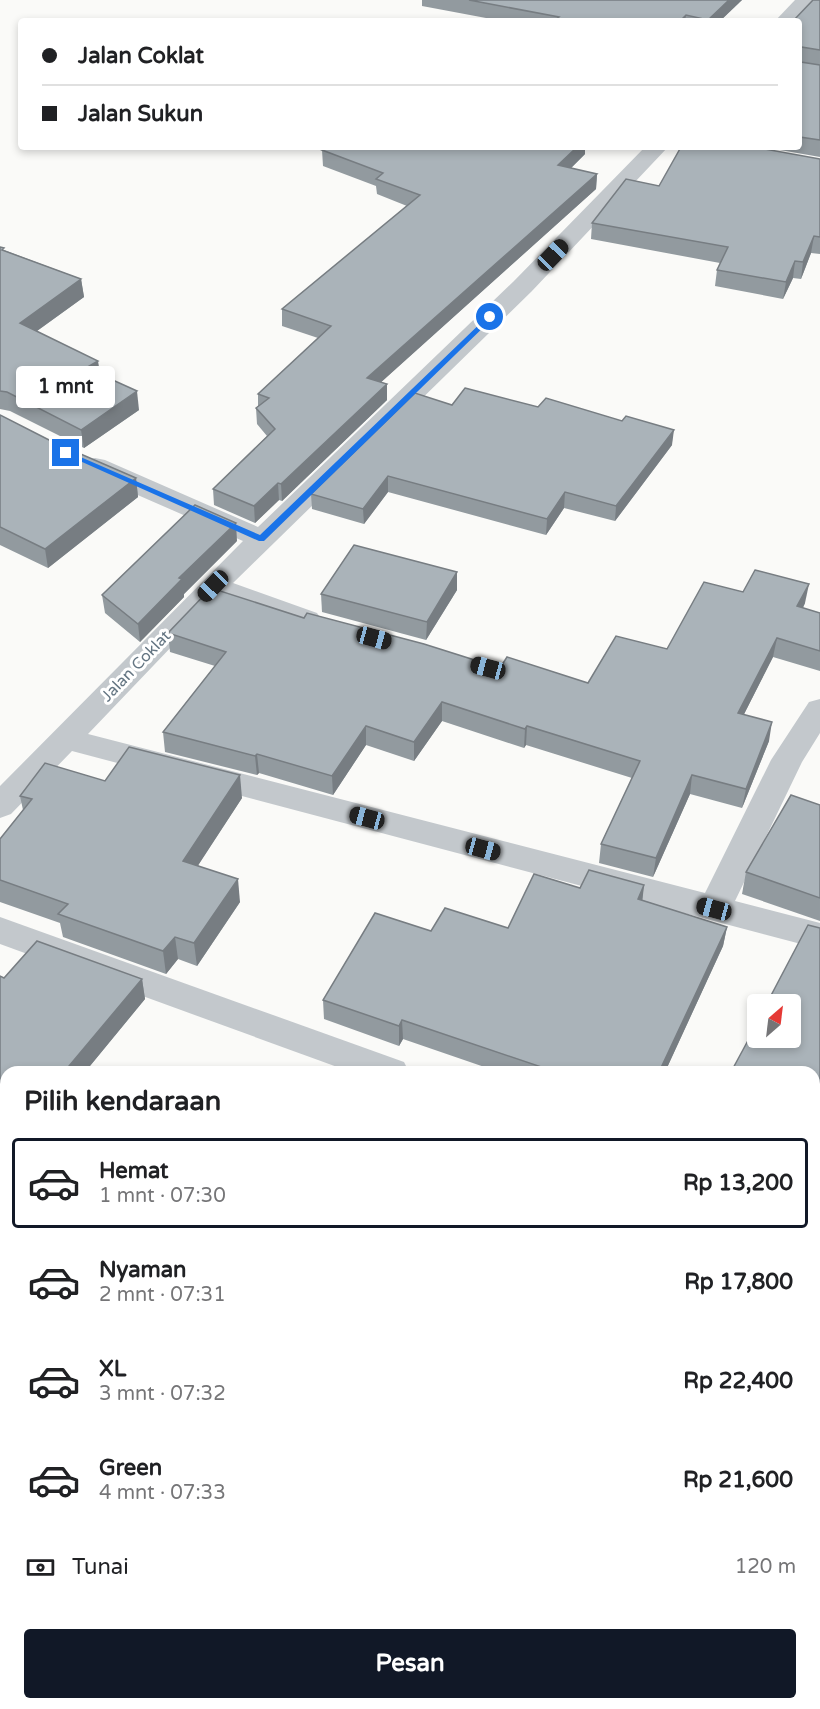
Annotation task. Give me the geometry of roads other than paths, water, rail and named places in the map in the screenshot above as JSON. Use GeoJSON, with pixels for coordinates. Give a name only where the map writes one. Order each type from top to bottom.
{"type":"FeatureCollection","features":[{"type":"Feature","properties":{"kind":"street"},"geometry":{"type":"LineString","coordinates":[[788,18],[806,0]]}},
{"type":"Feature","properties":{"kind":"street","name":"Jalan Coklat"},"geometry":{"type":"LineString","coordinates":[[0,806],[213,586],[523,286],[654,150]]}},
{"type":"Feature","properties":{"kind":"street"},"geometry":{"type":"LineString","coordinates":[[77,458],[261,539]]}},
{"type":"Feature","properties":{"kind":"street"},"geometry":{"type":"LineString","coordinates":[[213,586],[329,626]]}},
{"type":"Feature","properties":{"kind":"street"},"geometry":{"type":"LineString","coordinates":[[714,909],[787,760],[820,709]]}},
{"type":"Feature","properties":{"kind":"street"},"geometry":{"type":"LineString","coordinates":[[66,739],[820,936]]}},
{"type":"Feature","properties":{"kind":"street"},"geometry":{"type":"LineString","coordinates":[[0,930],[374,1066]]}}]}
